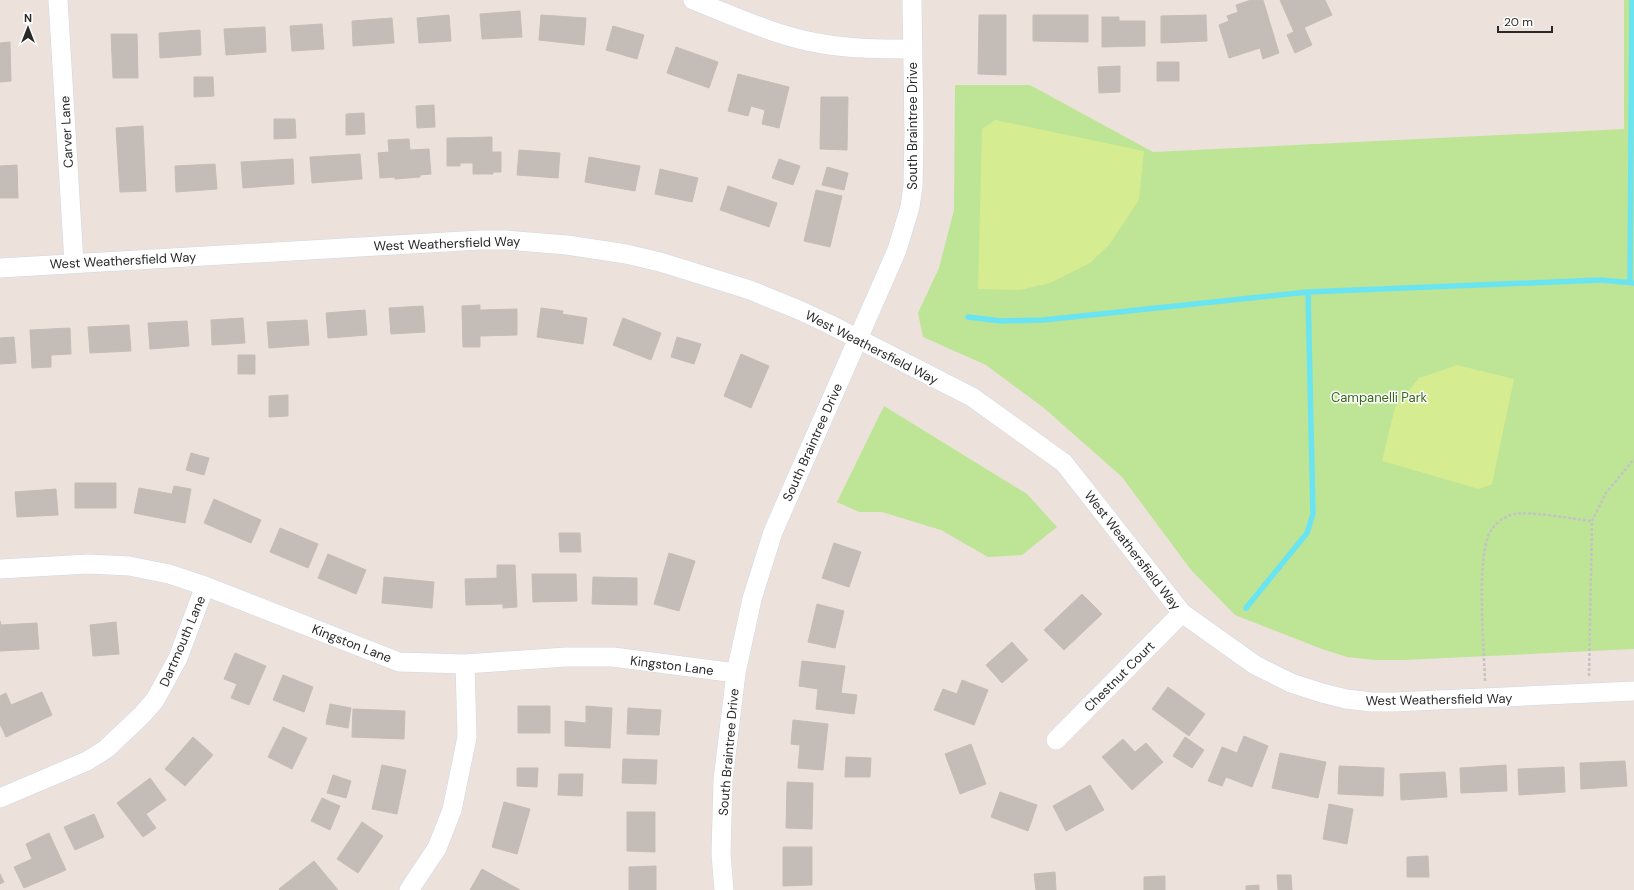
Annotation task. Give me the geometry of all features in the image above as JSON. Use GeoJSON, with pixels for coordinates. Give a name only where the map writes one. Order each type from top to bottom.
{"type":"FeatureCollection","features":[{"type":"Feature","properties":{"kind":"street","name":"Carver Lane"},"geometry":{"type":"LineString","coordinates":[[58,0],[74,263]]}},
{"type":"Feature","properties":{"kind":"street"},"geometry":{"type":"LineString","coordinates":[[694,0],[765,29],[794,38],[860,49],[912,49]]}},
{"type":"Feature","properties":{"kind":"street","name":"South Braintree Drive"},"geometry":{"type":"LineString","coordinates":[[724,890],[721,854],[723,780],[736,673],[752,599],[773,532],[897,250],[910,207],[913,186],[914,158],[912,0]]}},
{"type":"Feature","properties":{"kind":"street","name":"West Weathersfield Way"},"geometry":{"type":"LineString","coordinates":[[0,268],[480,240],[506,240],[559,244],[626,254],[707,276],[750,290],[799,310],[972,397],[1064,463],[1182,613],[1255,665],[1291,683],[1346,699],[1372,702],[1634,691]]}},
{"type":"Feature","properties":{"kind":"street","name":"Kingston Lane"},"geometry":{"type":"LineString","coordinates":[[0,569],[88,564],[129,566],[168,574],[205,586],[399,662],[465,664],[566,657],[612,657],[736,673]]}},
{"type":"Feature","properties":{"kind":"street","name":"Dartmouth Lane"},"geometry":{"type":"LineString","coordinates":[[0,798],[87,761],[106,749],[142,715],[155,700],[178,658],[205,586]]}},
{"type":"Feature","properties":{"kind":"street","name":"Chestnut Court"},"geometry":{"type":"LineString","coordinates":[[1056,740],[1182,613]]}},
{"type":"Feature","properties":{"kind":"street"},"geometry":{"type":"LineString","coordinates":[[409,890],[437,848],[452,810],[462,770],[467,737],[465,664]]}},
{"type":"Feature","properties":{"kind":"path"},"geometry":{"type":"LineString","coordinates":[[1589,678],[1592,521],[1606,493],[1634,460]]}},
{"type":"Feature","properties":{"kind":"path"},"geometry":{"type":"LineString","coordinates":[[1486,683],[1483,579],[1484,556],[1490,533],[1499,521],[1512,514],[1525,513],[1592,521]]}},
{"type":"Feature","properties":{"kind":"green space","name":"Campanelli Park"},"geometry":{"type":"Polygon","coordinates":[[[1624,0],[1634,0],[1634,649],[1403,660],[1374,660],[1347,657],[1322,649],[1235,615],[1191,570],[1122,477],[1044,408],[986,365],[923,337],[918,313],[939,268],[954,210],[955,85],[1030,85],[1153,152],[1624,129],[1624,0]]]}},
{"type":"Feature","properties":{"kind":"green space"},"geometry":{"type":"Polygon","coordinates":[[[995,120],[1144,151],[1139,200],[1110,244],[1090,263],[1050,283],[1020,290],[978,289],[982,129],[995,120]]]}},
{"type":"Feature","properties":{"kind":"green space"},"geometry":{"type":"Polygon","coordinates":[[[1457,365],[1514,379],[1492,484],[1479,489],[1382,461],[1395,407],[1419,378],[1457,365]]]}},
{"type":"Feature","properties":{"kind":"green space"},"geometry":{"type":"Polygon","coordinates":[[[884,406],[1027,494],[1057,527],[1022,555],[988,557],[941,530],[882,512],[859,512],[837,502],[884,406]]]}},
{"type":"Feature","properties":{"kind":"building"},"geometry":{"type":"Polygon","coordinates":[[[1251,0],[1263,0],[1279,53],[1263,59],[1260,48],[1229,58],[1219,25],[1229,21],[1227,16],[1238,12],[1236,5],[1251,0]]]}},
{"type":"Feature","properties":{"kind":"building"},"geometry":{"type":"Polygon","coordinates":[[[1280,0],[1325,0],[1332,15],[1294,32],[1280,0]]]}},
{"type":"Feature","properties":{"kind":"building"},"geometry":{"type":"Polygon","coordinates":[[[520,11],[522,37],[482,39],[480,14],[520,11]]]}},
{"type":"Feature","properties":{"kind":"building"},"geometry":{"type":"Polygon","coordinates":[[[449,15],[451,41],[419,43],[417,18],[449,15]]]}},
{"type":"Feature","properties":{"kind":"building"},"geometry":{"type":"Polygon","coordinates":[[[541,15],[586,18],[584,45],[539,40],[541,15]]]}},
{"type":"Feature","properties":{"kind":"building"},"geometry":{"type":"Polygon","coordinates":[[[979,15],[1006,15],[1006,75],[978,74],[979,15]]]}},
{"type":"Feature","properties":{"kind":"building"},"geometry":{"type":"Polygon","coordinates":[[[1033,15],[1088,15],[1088,42],[1033,41],[1033,15]]]}},
{"type":"Feature","properties":{"kind":"building"},"geometry":{"type":"Polygon","coordinates":[[[1206,15],[1207,41],[1161,43],[1161,16],[1206,15]]]}},
{"type":"Feature","properties":{"kind":"building"},"geometry":{"type":"Polygon","coordinates":[[[1102,17],[1119,17],[1119,21],[1145,21],[1145,46],[1102,47],[1102,17]]]}},
{"type":"Feature","properties":{"kind":"building"},"geometry":{"type":"Polygon","coordinates":[[[392,18],[394,43],[353,46],[352,21],[392,18]]]}},
{"type":"Feature","properties":{"kind":"building"},"geometry":{"type":"Polygon","coordinates":[[[322,24],[324,49],[292,51],[290,26],[322,24]]]}},
{"type":"Feature","properties":{"kind":"building"},"geometry":{"type":"Polygon","coordinates":[[[613,26],[644,35],[637,59],[606,50],[613,26]]]}},
{"type":"Feature","properties":{"kind":"building"},"geometry":{"type":"Polygon","coordinates":[[[265,27],[266,52],[226,55],[224,29],[265,27]]]}},
{"type":"Feature","properties":{"kind":"building"},"geometry":{"type":"Polygon","coordinates":[[[1304,27],[1312,45],[1295,53],[1287,35],[1304,27]]]}},
{"type":"Feature","properties":{"kind":"building"},"geometry":{"type":"Polygon","coordinates":[[[200,30],[201,55],[160,58],[159,33],[200,30]]]}},
{"type":"Feature","properties":{"kind":"building"},"geometry":{"type":"Polygon","coordinates":[[[111,34],[137,34],[138,78],[113,78],[111,34]]]}},
{"type":"Feature","properties":{"kind":"building"},"geometry":{"type":"Polygon","coordinates":[[[10,42],[11,81],[0,82],[0,43],[10,42]]]}},
{"type":"Feature","properties":{"kind":"building"},"geometry":{"type":"Polygon","coordinates":[[[676,47],[718,62],[709,88],[667,73],[676,47]]]}},
{"type":"Feature","properties":{"kind":"building"},"geometry":{"type":"Polygon","coordinates":[[[1157,62],[1179,62],[1179,81],[1157,81],[1157,62]]]}},
{"type":"Feature","properties":{"kind":"building"},"geometry":{"type":"Polygon","coordinates":[[[1120,66],[1120,92],[1099,93],[1098,67],[1120,66]]]}},
{"type":"Feature","properties":{"kind":"building"},"geometry":{"type":"Polygon","coordinates":[[[738,74],[789,87],[779,128],[762,124],[765,110],[751,106],[748,116],[728,111],[738,74]]]}},
{"type":"Feature","properties":{"kind":"building"},"geometry":{"type":"Polygon","coordinates":[[[194,77],[213,77],[214,96],[194,97],[194,77]]]}},
{"type":"Feature","properties":{"kind":"building"},"geometry":{"type":"Polygon","coordinates":[[[821,97],[848,97],[847,150],[820,149],[821,97]]]}},
{"type":"Feature","properties":{"kind":"building"},"geometry":{"type":"Polygon","coordinates":[[[434,105],[435,127],[417,128],[416,106],[434,105]]]}},
{"type":"Feature","properties":{"kind":"building"},"geometry":{"type":"Polygon","coordinates":[[[364,113],[365,134],[346,135],[346,114],[364,113]]]}},
{"type":"Feature","properties":{"kind":"building"},"geometry":{"type":"Polygon","coordinates":[[[274,119],[295,119],[296,138],[274,139],[274,119]]]}},
{"type":"Feature","properties":{"kind":"building"},"geometry":{"type":"Polygon","coordinates":[[[143,126],[146,191],[120,192],[116,128],[143,126]]]}},
{"type":"Feature","properties":{"kind":"building"},"geometry":{"type":"Polygon","coordinates":[[[492,137],[492,152],[501,152],[501,172],[493,172],[493,174],[473,174],[473,163],[460,163],[460,166],[447,166],[447,138],[492,137]]]}},
{"type":"Feature","properties":{"kind":"building"},"geometry":{"type":"Polygon","coordinates":[[[409,139],[410,150],[429,149],[431,174],[420,175],[420,177],[395,179],[395,177],[380,178],[378,153],[389,152],[388,140],[409,139]]]}},
{"type":"Feature","properties":{"kind":"building"},"geometry":{"type":"Polygon","coordinates":[[[519,150],[560,153],[558,178],[517,175],[519,150]]]}},
{"type":"Feature","properties":{"kind":"building"},"geometry":{"type":"Polygon","coordinates":[[[360,154],[362,179],[312,183],[310,157],[360,154]]]}},
{"type":"Feature","properties":{"kind":"building"},"geometry":{"type":"Polygon","coordinates":[[[589,157],[640,166],[635,191],[585,182],[589,157]]]}},
{"type":"Feature","properties":{"kind":"building"},"geometry":{"type":"Polygon","coordinates":[[[293,159],[294,184],[243,188],[241,162],[293,159]]]}},
{"type":"Feature","properties":{"kind":"building"},"geometry":{"type":"Polygon","coordinates":[[[779,159],[800,166],[793,185],[772,178],[779,159]]]}},
{"type":"Feature","properties":{"kind":"building"},"geometry":{"type":"Polygon","coordinates":[[[215,164],[217,189],[176,192],[175,166],[215,164]]]}},
{"type":"Feature","properties":{"kind":"building"},"geometry":{"type":"Polygon","coordinates":[[[17,165],[18,198],[0,198],[0,166],[17,165]]]}},
{"type":"Feature","properties":{"kind":"building"},"geometry":{"type":"Polygon","coordinates":[[[827,167],[848,173],[844,190],[822,185],[827,167]]]}},
{"type":"Feature","properties":{"kind":"building"},"geometry":{"type":"Polygon","coordinates":[[[660,169],[698,178],[692,202],[655,194],[660,169]]]}},
{"type":"Feature","properties":{"kind":"building"},"geometry":{"type":"Polygon","coordinates":[[[728,186],[777,203],[769,227],[720,210],[728,186]]]}},
{"type":"Feature","properties":{"kind":"building"},"geometry":{"type":"Polygon","coordinates":[[[816,190],[842,196],[830,247],[804,241],[816,190]]]}},
{"type":"Feature","properties":{"kind":"building"},"geometry":{"type":"Polygon","coordinates":[[[480,305],[480,310],[517,309],[517,335],[480,336],[480,347],[463,347],[462,306],[480,305]]]}},
{"type":"Feature","properties":{"kind":"building"},"geometry":{"type":"Polygon","coordinates":[[[423,306],[425,332],[391,334],[389,308],[423,306]]]}},
{"type":"Feature","properties":{"kind":"building"},"geometry":{"type":"Polygon","coordinates":[[[541,308],[563,311],[562,314],[587,318],[583,344],[537,337],[541,308]]]}},
{"type":"Feature","properties":{"kind":"building"},"geometry":{"type":"Polygon","coordinates":[[[365,310],[367,335],[328,338],[326,313],[365,310]]]}},
{"type":"Feature","properties":{"kind":"building"},"geometry":{"type":"Polygon","coordinates":[[[243,318],[245,343],[212,345],[211,320],[243,318]]]}},
{"type":"Feature","properties":{"kind":"building"},"geometry":{"type":"Polygon","coordinates":[[[623,318],[661,333],[651,360],[613,345],[623,318]]]}},
{"type":"Feature","properties":{"kind":"building"},"geometry":{"type":"Polygon","coordinates":[[[307,320],[309,345],[269,348],[267,322],[307,320]]]}},
{"type":"Feature","properties":{"kind":"building"},"geometry":{"type":"Polygon","coordinates":[[[187,321],[189,346],[150,349],[148,323],[187,321]]]}},
{"type":"Feature","properties":{"kind":"building"},"geometry":{"type":"Polygon","coordinates":[[[129,325],[131,351],[90,353],[88,327],[129,325]]]}},
{"type":"Feature","properties":{"kind":"building"},"geometry":{"type":"Polygon","coordinates":[[[70,328],[71,354],[51,355],[51,367],[32,368],[30,330],[70,328]]]}},
{"type":"Feature","properties":{"kind":"building"},"geometry":{"type":"Polygon","coordinates":[[[14,337],[16,363],[0,364],[0,338],[14,337]]]}},
{"type":"Feature","properties":{"kind":"building"},"geometry":{"type":"Polygon","coordinates":[[[677,337],[701,344],[694,364],[671,357],[677,337]]]}},
{"type":"Feature","properties":{"kind":"building"},"geometry":{"type":"Polygon","coordinates":[[[741,354],[769,366],[751,408],[724,396],[741,354]]]}},
{"type":"Feature","properties":{"kind":"building"},"geometry":{"type":"Polygon","coordinates":[[[238,355],[255,355],[255,374],[238,374],[238,355]]]}},
{"type":"Feature","properties":{"kind":"building"},"geometry":{"type":"Polygon","coordinates":[[[288,395],[288,416],[269,417],[269,396],[288,395]]]}},
{"type":"Feature","properties":{"kind":"building"},"geometry":{"type":"Polygon","coordinates":[[[191,453],[209,458],[204,475],[186,470],[191,453]]]}},
{"type":"Feature","properties":{"kind":"building"},"geometry":{"type":"Polygon","coordinates":[[[75,483],[116,483],[116,508],[75,508],[75,483]]]}},
{"type":"Feature","properties":{"kind":"building"},"geometry":{"type":"Polygon","coordinates":[[[174,486],[191,489],[185,523],[134,513],[139,488],[172,494],[174,486]]]}},
{"type":"Feature","properties":{"kind":"building"},"geometry":{"type":"Polygon","coordinates":[[[56,489],[58,515],[17,517],[15,492],[56,489]]]}},
{"type":"Feature","properties":{"kind":"building"},"geometry":{"type":"Polygon","coordinates":[[[214,499],[261,520],[251,543],[204,523],[214,499]]]}},
{"type":"Feature","properties":{"kind":"building"},"geometry":{"type":"Polygon","coordinates":[[[280,528],[318,544],[308,568],[270,552],[280,528]]]}},
{"type":"Feature","properties":{"kind":"building"},"geometry":{"type":"Polygon","coordinates":[[[559,533],[580,533],[581,552],[560,552],[559,533]]]}},
{"type":"Feature","properties":{"kind":"building"},"geometry":{"type":"Polygon","coordinates":[[[834,543],[861,552],[849,587],[822,578],[834,543]]]}},
{"type":"Feature","properties":{"kind":"building"},"geometry":{"type":"Polygon","coordinates":[[[669,553],[695,561],[679,611],[654,604],[669,553]]]}},
{"type":"Feature","properties":{"kind":"building"},"geometry":{"type":"Polygon","coordinates":[[[328,554],[366,570],[356,594],[318,578],[328,554]]]}},
{"type":"Feature","properties":{"kind":"building"},"geometry":{"type":"Polygon","coordinates":[[[497,565],[515,565],[517,607],[503,608],[503,604],[466,605],[465,579],[497,578],[497,565]]]}},
{"type":"Feature","properties":{"kind":"building"},"geometry":{"type":"Polygon","coordinates":[[[532,574],[576,574],[577,601],[533,602],[532,574]]]}},
{"type":"Feature","properties":{"kind":"building"},"geometry":{"type":"Polygon","coordinates":[[[384,577],[434,582],[432,608],[382,603],[384,577]]]}},
{"type":"Feature","properties":{"kind":"building"},"geometry":{"type":"Polygon","coordinates":[[[593,577],[637,578],[637,605],[592,604],[593,577]]]}},
{"type":"Feature","properties":{"kind":"building"},"geometry":{"type":"Polygon","coordinates":[[[1082,594],[1102,614],[1064,650],[1044,630],[1082,594]]]}},
{"type":"Feature","properties":{"kind":"building"},"geometry":{"type":"Polygon","coordinates":[[[817,604],[844,611],[835,648],[808,642],[817,604]]]}},
{"type":"Feature","properties":{"kind":"building"},"geometry":{"type":"Polygon","coordinates":[[[0,621],[1,625],[37,623],[39,649],[0,651],[0,621]]]}},
{"type":"Feature","properties":{"kind":"building"},"geometry":{"type":"Polygon","coordinates":[[[116,622],[119,654],[93,656],[90,625],[116,622]]]}},
{"type":"Feature","properties":{"kind":"building"},"geometry":{"type":"Polygon","coordinates":[[[1012,642],[1028,660],[1002,683],[986,665],[1012,642]]]}},
{"type":"Feature","properties":{"kind":"building"},"geometry":{"type":"Polygon","coordinates":[[[235,653],[266,666],[249,705],[231,698],[237,684],[224,679],[235,653]]]}},
{"type":"Feature","properties":{"kind":"building"},"geometry":{"type":"Polygon","coordinates":[[[802,661],[845,666],[841,693],[857,695],[854,714],[816,709],[818,689],[799,686],[802,661]]]}},
{"type":"Feature","properties":{"kind":"building"},"geometry":{"type":"Polygon","coordinates":[[[283,675],[313,687],[304,712],[273,700],[283,675]]]}},
{"type":"Feature","properties":{"kind":"building"},"geometry":{"type":"Polygon","coordinates":[[[962,680],[988,690],[974,725],[934,710],[943,689],[957,694],[962,680]]]}},
{"type":"Feature","properties":{"kind":"building"},"geometry":{"type":"Polygon","coordinates":[[[1168,687],[1205,714],[1189,736],[1152,709],[1168,687]]]}},
{"type":"Feature","properties":{"kind":"building"},"geometry":{"type":"Polygon","coordinates":[[[42,692],[52,715],[6,737],[0,724],[0,696],[6,693],[11,705],[42,692]]]}},
{"type":"Feature","properties":{"kind":"building"},"geometry":{"type":"Polygon","coordinates":[[[330,704],[351,708],[348,728],[326,724],[330,704]]]}},
{"type":"Feature","properties":{"kind":"building"},"geometry":{"type":"Polygon","coordinates":[[[518,706],[550,706],[550,733],[518,733],[518,706]]]}},
{"type":"Feature","properties":{"kind":"building"},"geometry":{"type":"Polygon","coordinates":[[[586,706],[612,708],[610,748],[565,746],[565,721],[586,723],[586,706]]]}},
{"type":"Feature","properties":{"kind":"building"},"geometry":{"type":"Polygon","coordinates":[[[628,708],[661,710],[659,735],[627,734],[628,708]]]}},
{"type":"Feature","properties":{"kind":"building"},"geometry":{"type":"Polygon","coordinates":[[[353,709],[405,711],[404,739],[352,737],[353,709]]]}},
{"type":"Feature","properties":{"kind":"building"},"geometry":{"type":"Polygon","coordinates":[[[793,720],[828,724],[823,770],[798,768],[800,745],[791,744],[793,720]]]}},
{"type":"Feature","properties":{"kind":"building"},"geometry":{"type":"Polygon","coordinates":[[[283,727],[307,738],[292,769],[268,757],[283,727]]]}},
{"type":"Feature","properties":{"kind":"building"},"geometry":{"type":"Polygon","coordinates":[[[1244,736],[1268,746],[1252,787],[1226,777],[1222,786],[1208,781],[1222,747],[1237,753],[1244,736]]]}},
{"type":"Feature","properties":{"kind":"building"},"geometry":{"type":"Polygon","coordinates":[[[193,737],[213,755],[185,786],[165,769],[193,737]]]}},
{"type":"Feature","properties":{"kind":"building"},"geometry":{"type":"Polygon","coordinates":[[[1185,737],[1204,750],[1192,768],[1173,756],[1185,737]]]}},
{"type":"Feature","properties":{"kind":"building"},"geometry":{"type":"Polygon","coordinates":[[[1123,739],[1135,752],[1146,743],[1163,762],[1132,790],[1102,757],[1123,739]]]}},
{"type":"Feature","properties":{"kind":"building"},"geometry":{"type":"Polygon","coordinates":[[[971,744],[986,784],[960,794],[945,754],[971,744]]]}},
{"type":"Feature","properties":{"kind":"building"},"geometry":{"type":"Polygon","coordinates":[[[1280,753],[1326,762],[1318,798],[1272,788],[1280,753]]]}},
{"type":"Feature","properties":{"kind":"building"},"geometry":{"type":"Polygon","coordinates":[[[846,757],[871,758],[870,777],[845,777],[846,757]]]}},
{"type":"Feature","properties":{"kind":"building"},"geometry":{"type":"Polygon","coordinates":[[[623,759],[657,760],[656,784],[622,783],[623,759]]]}},
{"type":"Feature","properties":{"kind":"building"},"geometry":{"type":"Polygon","coordinates":[[[1625,761],[1627,786],[1581,789],[1580,763],[1625,761]]]}},
{"type":"Feature","properties":{"kind":"building"},"geometry":{"type":"Polygon","coordinates":[[[382,765],[406,770],[397,814],[372,809],[382,765]]]}},
{"type":"Feature","properties":{"kind":"building"},"geometry":{"type":"Polygon","coordinates":[[[1506,765],[1507,791],[1461,793],[1460,768],[1506,765]]]}},
{"type":"Feature","properties":{"kind":"building"},"geometry":{"type":"Polygon","coordinates":[[[1339,766],[1384,768],[1383,796],[1338,794],[1339,766]]]}},
{"type":"Feature","properties":{"kind":"building"},"geometry":{"type":"Polygon","coordinates":[[[1564,767],[1565,792],[1519,795],[1518,769],[1564,767]]]}},
{"type":"Feature","properties":{"kind":"building"},"geometry":{"type":"Polygon","coordinates":[[[517,768],[538,768],[537,787],[517,786],[517,768]]]}},
{"type":"Feature","properties":{"kind":"building"},"geometry":{"type":"Polygon","coordinates":[[[1445,772],[1447,797],[1401,800],[1400,774],[1445,772]]]}},
{"type":"Feature","properties":{"kind":"building"},"geometry":{"type":"Polygon","coordinates":[[[559,774],[583,774],[582,796],[558,795],[559,774]]]}},
{"type":"Feature","properties":{"kind":"building"},"geometry":{"type":"Polygon","coordinates":[[[333,775],[351,781],[346,798],[327,793],[333,775]]]}},
{"type":"Feature","properties":{"kind":"building"},"geometry":{"type":"Polygon","coordinates":[[[150,778],[166,800],[146,814],[156,828],[143,837],[117,803],[150,778]]]}},
{"type":"Feature","properties":{"kind":"building"},"geometry":{"type":"Polygon","coordinates":[[[787,782],[813,783],[812,829],[786,828],[787,782]]]}},
{"type":"Feature","properties":{"kind":"building"},"geometry":{"type":"Polygon","coordinates":[[[1090,785],[1104,810],[1066,831],[1053,806],[1090,785]]]}},
{"type":"Feature","properties":{"kind":"building"},"geometry":{"type":"Polygon","coordinates":[[[1000,792],[1037,805],[1028,831],[991,817],[1000,792]]]}},
{"type":"Feature","properties":{"kind":"building"},"geometry":{"type":"Polygon","coordinates":[[[322,798],[340,806],[330,830],[311,821],[322,798]]]}},
{"type":"Feature","properties":{"kind":"building"},"geometry":{"type":"Polygon","coordinates":[[[504,802],[530,809],[517,854],[492,847],[504,802]]]}},
{"type":"Feature","properties":{"kind":"building"},"geometry":{"type":"Polygon","coordinates":[[[1329,804],[1353,809],[1347,844],[1323,839],[1329,804]]]}},
{"type":"Feature","properties":{"kind":"building"},"geometry":{"type":"Polygon","coordinates":[[[627,812],[655,812],[655,852],[627,851],[627,812]]]}},
{"type":"Feature","properties":{"kind":"building"},"geometry":{"type":"Polygon","coordinates":[[[94,814],[104,837],[75,850],[64,827],[94,814]]]}},
{"type":"Feature","properties":{"kind":"building"},"geometry":{"type":"Polygon","coordinates":[[[362,822],[383,836],[358,873],[337,859],[362,822]]]}},
{"type":"Feature","properties":{"kind":"building"},"geometry":{"type":"Polygon","coordinates":[[[49,833],[66,870],[24,888],[14,867],[32,859],[26,844],[49,833]]]}},
{"type":"Feature","properties":{"kind":"building"},"geometry":{"type":"Polygon","coordinates":[[[783,847],[812,847],[812,885],[783,886],[783,847]]]}},
{"type":"Feature","properties":{"kind":"building"},"geometry":{"type":"Polygon","coordinates":[[[1428,856],[1429,877],[1407,877],[1407,857],[1428,856]]]}},
{"type":"Feature","properties":{"kind":"building"},"geometry":{"type":"Polygon","coordinates":[[[314,861],[338,890],[279,889],[314,861]]]}},
{"type":"Feature","properties":{"kind":"building"},"geometry":{"type":"Polygon","coordinates":[[[656,866],[656,890],[629,890],[629,867],[656,866]]]}},
{"type":"Feature","properties":{"kind":"building"},"geometry":{"type":"Polygon","coordinates":[[[482,869],[520,890],[470,890],[482,869]]]}},
{"type":"Feature","properties":{"kind":"building"},"geometry":{"type":"Polygon","coordinates":[[[1055,872],[1056,890],[1036,890],[1034,874],[1055,872]]]}},
{"type":"Feature","properties":{"kind":"building"},"geometry":{"type":"Polygon","coordinates":[[[0,874],[4,882],[0,884],[0,874]]]}},
{"type":"Feature","properties":{"kind":"building"},"geometry":{"type":"Polygon","coordinates":[[[1277,875],[1291,875],[1292,890],[1278,890],[1277,875]]]}},
{"type":"Feature","properties":{"kind":"building"},"geometry":{"type":"Polygon","coordinates":[[[1165,876],[1165,890],[1144,890],[1144,877],[1165,876]]]}},
{"type":"Feature","properties":{"kind":"building"},"geometry":{"type":"Polygon","coordinates":[[[1259,885],[1259,890],[1246,890],[1246,886],[1259,885]]]}},
{"type":"Feature","properties":{"kind":"waterway"},"geometry":{"type":"LineString","coordinates":[[1630,282],[1632,0]]}},
{"type":"Feature","properties":{"kind":"waterway"},"geometry":{"type":"LineString","coordinates":[[968,317],[1001,321],[1043,320],[1308,292],[1601,280],[1634,283]]}},
{"type":"Feature","properties":{"kind":"waterway"},"geometry":{"type":"LineString","coordinates":[[1246,608],[1307,533],[1313,514],[1308,292]]}}]}
